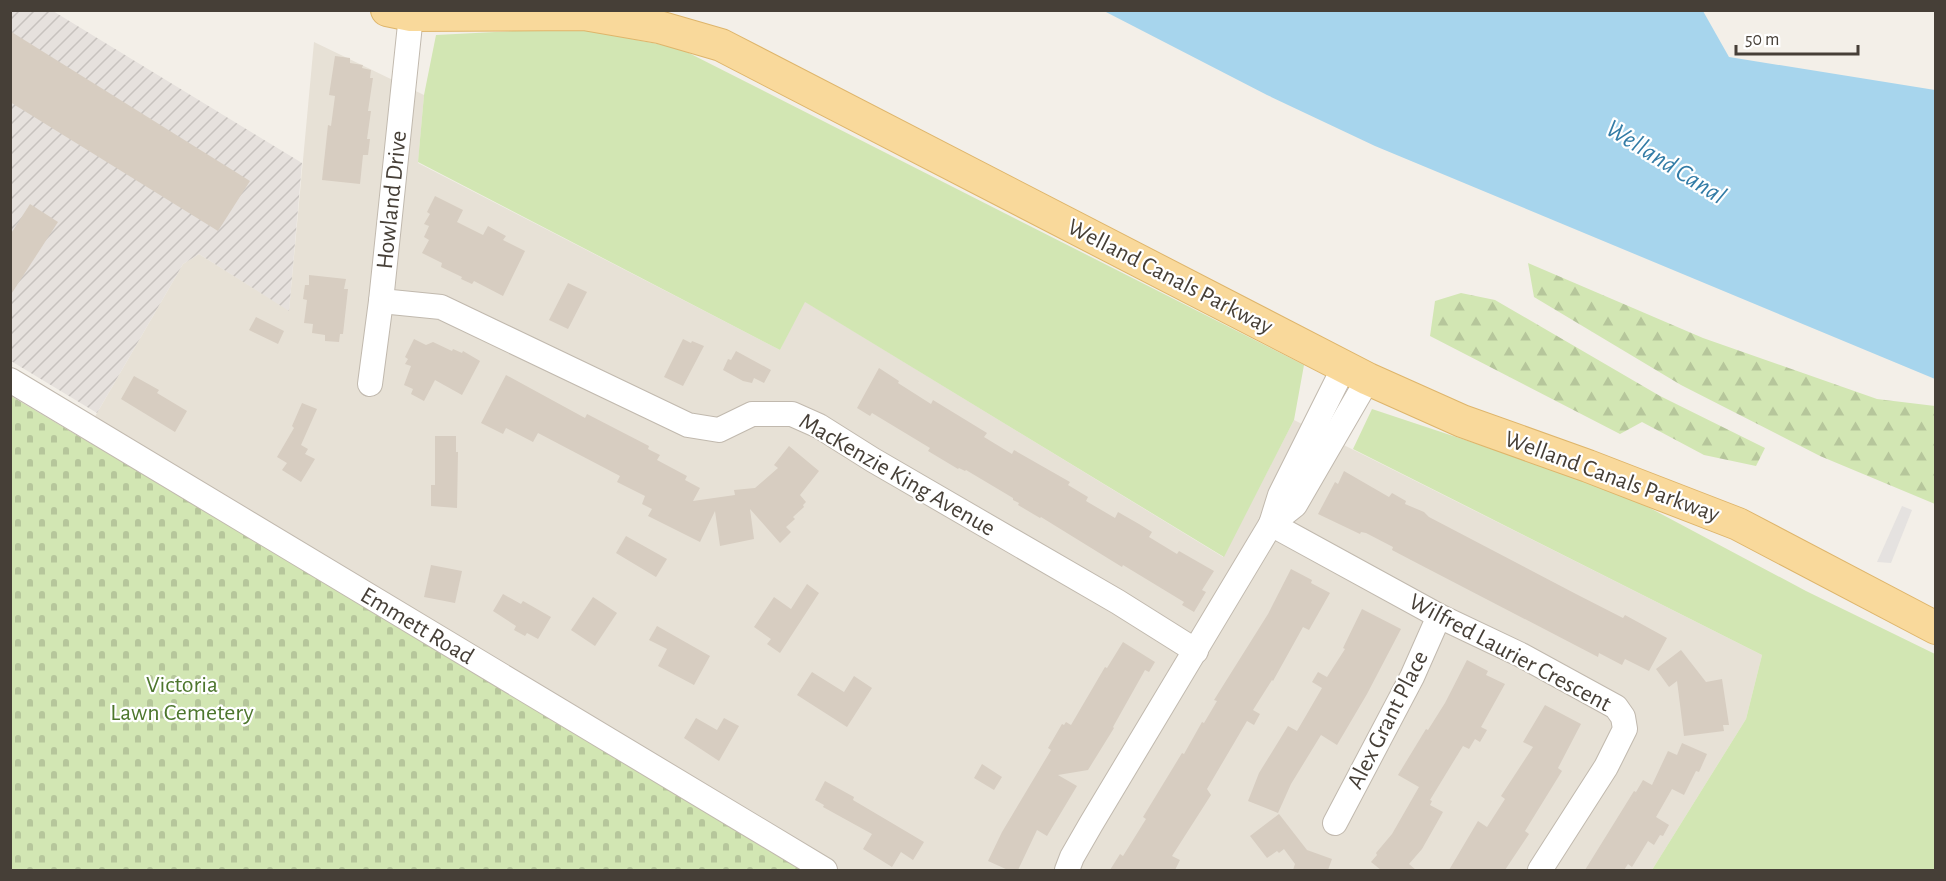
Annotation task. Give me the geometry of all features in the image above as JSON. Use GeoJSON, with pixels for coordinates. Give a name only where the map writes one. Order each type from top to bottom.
{"type":"FeatureCollection","features":[{"type":"Feature","properties":{"kind":"main road","name":"Welland Canals Parkway"},"geometry":{"type":"LineString","coordinates":[[399,13],[584,14],[659,27],[721,45],[1356,373],[1462,421],[1588,466],[1738,524],[1935,628]]}},
{"type":"Feature","properties":{"kind":"street","name":"Howland Drive"},"geometry":{"type":"LineString","coordinates":[[370,384],[381,301],[399,13]]}},
{"type":"Feature","properties":{"kind":"street","name":"MacKenzie King Avenue"},"geometry":{"type":"LineString","coordinates":[[381,301],[441,307],[688,425],[719,430],[752,414],[792,414],[839,438],[1118,602],[1196,651]]}},
{"type":"Feature","properties":{"kind":"street"},"geometry":{"type":"LineString","coordinates":[[1067,870],[1091,824],[1271,524],[1295,505],[1356,373]]}},
{"type":"Feature","properties":{"kind":"street","name":"Emmett Road"},"geometry":{"type":"LineString","coordinates":[[10,380],[825,870]]}},
{"type":"Feature","properties":{"kind":"street","name":"Wilfred Laurier Crescent"},"geometry":{"type":"LineString","coordinates":[[1271,524],[1439,616],[1576,684],[1616,707],[1623,717],[1624,729],[1606,767],[1540,870]]}},
{"type":"Feature","properties":{"kind":"street","name":"Alex Grant Place"},"geometry":{"type":"LineString","coordinates":[[1335,823],[1412,677],[1439,616]]}},
{"type":"Feature","properties":{"kind":"shaded area"},"geometry":{"type":"Polygon","coordinates":[[[10,11],[53,11],[302,163],[289,311],[199,254],[183,264],[97,413],[11,361],[10,11]]]}},
{"type":"Feature","properties":{"kind":"shaded area"},"geometry":{"type":"Polygon","coordinates":[[[314,42],[424,95],[418,163],[780,350],[804,301],[1223,557],[1294,420],[1762,655],[1746,719],[1652,870],[808,870],[82,439],[183,264],[199,254],[289,310],[314,42]]]}},
{"type":"Feature","properties":{"kind":"shaded area"},"geometry":{"type":"Polygon","coordinates":[[[1902,506],[1912,510],[1891,563],[1877,562],[1902,506]]]}},
{"type":"Feature","properties":{"kind":"green space"},"geometry":{"type":"Polygon","coordinates":[[[574,28],[679,48],[1304,365],[1294,420],[1224,557],[805,302],[780,350],[418,162],[424,95],[436,35],[574,28]]]}},
{"type":"Feature","properties":{"kind":"green space"},"geometry":{"type":"Polygon","coordinates":[[[1528,263],[1703,338],[1877,399],[1935,406],[1935,504],[1820,456],[1681,385],[1534,297],[1528,263]]]}},
{"type":"Feature","properties":{"kind":"green space"},"geometry":{"type":"Polygon","coordinates":[[[1461,293],[1495,300],[1660,396],[1765,448],[1756,466],[1704,455],[1642,422],[1620,434],[1430,336],[1435,301],[1461,293]]]}},
{"type":"Feature","properties":{"kind":"green space","name":"Victoria Lawn Cemetery"},"geometry":{"type":"Polygon","coordinates":[[[11,396],[808,870],[11,870],[11,396]]]}},
{"type":"Feature","properties":{"kind":"green space"},"geometry":{"type":"Polygon","coordinates":[[[1372,409],[1618,491],[1806,591],[1935,654],[1935,870],[1652,870],[1746,719],[1762,655],[1353,449],[1372,409]]]}},
{"type":"Feature","properties":{"kind":"water","name":"Welland Canal"},"geometry":{"type":"Polygon","coordinates":[[[1104,11],[1703,11],[1729,57],[1935,90],[1935,379],[1375,146],[1267,95],[1104,11]]]}},
{"type":"Feature","properties":{"kind":"building"},"geometry":{"type":"Polygon","coordinates":[[[10,31],[250,181],[218,231],[10,102],[10,31]]]}},
{"type":"Feature","properties":{"kind":"building"},"geometry":{"type":"Polygon","coordinates":[[[335,56],[350,58],[350,63],[363,65],[362,68],[371,70],[370,78],[373,78],[368,111],[371,111],[367,139],[370,139],[368,155],[363,155],[360,184],[322,180],[328,125],[331,126],[335,96],[329,95],[335,56]]]}},
{"type":"Feature","properties":{"kind":"building"},"geometry":{"type":"Polygon","coordinates":[[[435,196],[463,210],[457,222],[483,235],[488,226],[506,236],[503,240],[525,251],[503,296],[474,281],[472,284],[461,279],[462,277],[441,267],[442,263],[422,253],[429,240],[424,237],[429,226],[424,224],[430,214],[427,212],[435,196]]]}},
{"type":"Feature","properties":{"kind":"building"},"geometry":{"type":"Polygon","coordinates":[[[30,204],[58,222],[10,296],[10,235],[30,204]]]}},
{"type":"Feature","properties":{"kind":"building"},"geometry":{"type":"Polygon","coordinates":[[[309,275],[346,279],[344,289],[348,289],[343,334],[340,334],[339,342],[325,341],[325,335],[312,333],[313,324],[304,323],[307,300],[303,299],[305,285],[309,285],[309,275]]]}},
{"type":"Feature","properties":{"kind":"building"},"geometry":{"type":"Polygon","coordinates":[[[568,283],[587,292],[568,329],[549,320],[568,283]]]}},
{"type":"Feature","properties":{"kind":"building"},"geometry":{"type":"Polygon","coordinates":[[[256,317],[284,331],[278,344],[249,330],[256,317]]]}},
{"type":"Feature","properties":{"kind":"building"},"geometry":{"type":"Polygon","coordinates":[[[414,339],[426,345],[433,342],[452,351],[453,349],[462,353],[463,351],[480,361],[462,395],[435,380],[424,401],[411,394],[413,389],[404,385],[411,366],[405,364],[408,359],[405,357],[414,339]]]}},
{"type":"Feature","properties":{"kind":"building"},"geometry":{"type":"Polygon","coordinates":[[[683,339],[704,346],[683,386],[664,377],[683,339]]]}},
{"type":"Feature","properties":{"kind":"building"},"geometry":{"type":"Polygon","coordinates":[[[736,351],[771,370],[764,383],[754,378],[752,383],[743,381],[723,370],[728,359],[731,360],[736,351]]]}},
{"type":"Feature","properties":{"kind":"building"},"geometry":{"type":"Polygon","coordinates":[[[879,368],[931,404],[933,400],[987,433],[984,437],[1012,454],[1014,450],[1070,482],[1068,485],[1088,497],[1086,501],[1115,518],[1118,512],[1152,532],[1149,537],[1177,554],[1179,551],[1214,571],[1202,590],[1206,592],[1194,612],[1182,605],[1184,602],[1018,505],[1019,503],[1013,498],[928,451],[930,448],[872,413],[870,416],[857,408],[879,368]]]}},
{"type":"Feature","properties":{"kind":"building"},"geometry":{"type":"Polygon","coordinates":[[[506,375],[585,418],[587,414],[649,446],[648,449],[660,455],[657,460],[687,476],[685,480],[700,488],[693,501],[735,495],[734,490],[755,488],[778,468],[774,465],[789,446],[819,471],[800,495],[806,502],[804,507],[786,527],[791,532],[780,543],[750,509],[754,539],[720,546],[715,511],[700,542],[648,516],[652,509],[642,504],[645,496],[617,482],[620,476],[538,433],[533,442],[506,428],[503,434],[481,423],[506,375]]]}},
{"type":"Feature","properties":{"kind":"building"},"geometry":{"type":"Polygon","coordinates":[[[134,376],[159,390],[157,393],[187,411],[175,432],[121,399],[134,376]]]}},
{"type":"Feature","properties":{"kind":"building"},"geometry":{"type":"Polygon","coordinates":[[[302,403],[317,409],[301,445],[308,449],[305,454],[315,459],[301,482],[282,470],[287,463],[277,457],[294,428],[292,426],[302,403]]]}},
{"type":"Feature","properties":{"kind":"building"},"geometry":{"type":"Polygon","coordinates":[[[435,436],[456,436],[457,508],[431,506],[431,485],[435,485],[435,436]]]}},
{"type":"Feature","properties":{"kind":"building"},"geometry":{"type":"Polygon","coordinates":[[[1344,471],[1389,497],[1392,493],[1406,501],[1405,504],[1576,594],[1623,618],[1625,615],[1667,638],[1649,671],[1625,659],[1622,665],[1599,653],[1598,657],[1392,550],[1393,547],[1366,533],[1361,532],[1360,534],[1318,514],[1335,482],[1338,484],[1344,471]]]}},
{"type":"Feature","properties":{"kind":"building"},"geometry":{"type":"Polygon","coordinates":[[[626,536],[667,559],[656,577],[616,553],[626,536]]]}},
{"type":"Feature","properties":{"kind":"building"},"geometry":{"type":"Polygon","coordinates":[[[431,565],[462,571],[455,603],[424,597],[431,565]]]}},
{"type":"Feature","properties":{"kind":"building"},"geometry":{"type":"Polygon","coordinates":[[[1291,569],[1330,593],[1309,630],[1303,627],[1273,681],[1253,710],[1260,714],[1254,725],[1247,721],[1207,789],[1211,795],[1172,856],[1180,860],[1175,870],[1110,870],[1120,854],[1123,856],[1146,819],[1143,817],[1202,722],[1204,723],[1217,701],[1214,700],[1268,614],[1291,569]]]}},
{"type":"Feature","properties":{"kind":"building"},"geometry":{"type":"Polygon","coordinates":[[[807,584],[819,593],[780,653],[767,644],[771,639],[754,627],[774,597],[791,609],[807,584]]]}},
{"type":"Feature","properties":{"kind":"building"},"geometry":{"type":"Polygon","coordinates":[[[503,594],[521,604],[523,601],[551,617],[538,639],[514,630],[516,626],[493,611],[503,594]]]}},
{"type":"Feature","properties":{"kind":"building"},"geometry":{"type":"Polygon","coordinates":[[[593,597],[617,613],[595,646],[571,630],[593,597]]]}},
{"type":"Feature","properties":{"kind":"building"},"geometry":{"type":"Polygon","coordinates":[[[1362,609],[1401,629],[1337,745],[1321,735],[1291,784],[1278,813],[1248,801],[1259,773],[1288,726],[1297,731],[1322,688],[1312,682],[1318,672],[1327,677],[1345,649],[1343,648],[1362,609]]]}},
{"type":"Feature","properties":{"kind":"building"},"geometry":{"type":"Polygon","coordinates":[[[657,626],[710,656],[694,685],[658,666],[667,649],[649,640],[657,626]]]}},
{"type":"Feature","properties":{"kind":"building"},"geometry":{"type":"Polygon","coordinates":[[[1123,642],[1155,662],[1149,672],[1145,670],[1088,770],[1058,775],[1077,786],[1047,836],[1037,830],[1018,870],[1008,870],[988,861],[1002,832],[1051,750],[1048,748],[1062,724],[1066,722],[1071,725],[1105,667],[1107,668],[1123,642]]]}},
{"type":"Feature","properties":{"kind":"building"},"geometry":{"type":"Polygon","coordinates":[[[1681,650],[1706,682],[1722,679],[1729,725],[1723,725],[1724,731],[1684,736],[1677,681],[1669,687],[1656,669],[1681,650]]]}},
{"type":"Feature","properties":{"kind":"building"},"geometry":{"type":"Polygon","coordinates":[[[1467,660],[1488,671],[1486,675],[1505,684],[1481,727],[1487,730],[1480,742],[1475,739],[1469,749],[1463,746],[1430,800],[1432,801],[1430,805],[1443,812],[1422,849],[1409,864],[1416,870],[1381,870],[1371,862],[1392,834],[1419,787],[1398,775],[1445,703],[1467,660]]]}},
{"type":"Feature","properties":{"kind":"building"},"geometry":{"type":"Polygon","coordinates":[[[812,672],[844,692],[854,676],[872,688],[847,727],[797,695],[812,672]]]}},
{"type":"Feature","properties":{"kind":"building"},"geometry":{"type":"Polygon","coordinates":[[[1545,705],[1581,724],[1558,768],[1562,771],[1525,831],[1529,834],[1505,870],[1449,870],[1478,821],[1487,827],[1505,799],[1501,796],[1533,747],[1523,742],[1545,705]]]}},
{"type":"Feature","properties":{"kind":"building"},"geometry":{"type":"Polygon","coordinates":[[[696,718],[717,730],[724,718],[739,726],[719,761],[684,738],[696,718]]]}},
{"type":"Feature","properties":{"kind":"building"},"geometry":{"type":"Polygon","coordinates":[[[1682,743],[1707,754],[1699,772],[1696,771],[1684,795],[1672,789],[1656,817],[1669,825],[1663,836],[1660,835],[1654,845],[1648,841],[1632,867],[1628,864],[1624,870],[1585,870],[1634,791],[1636,792],[1643,780],[1652,785],[1668,751],[1677,755],[1682,743]]]}},
{"type":"Feature","properties":{"kind":"building"},"geometry":{"type":"Polygon","coordinates":[[[982,764],[1002,777],[994,790],[974,778],[982,764]]]}},
{"type":"Feature","properties":{"kind":"building"},"geometry":{"type":"Polygon","coordinates":[[[825,781],[924,842],[913,860],[901,852],[892,867],[863,849],[872,834],[823,807],[824,805],[815,800],[825,781]]]}},
{"type":"Feature","properties":{"kind":"building"},"geometry":{"type":"Polygon","coordinates":[[[1279,814],[1307,850],[1332,859],[1328,870],[1293,870],[1295,864],[1284,849],[1267,858],[1250,836],[1279,814]]]}}]}
